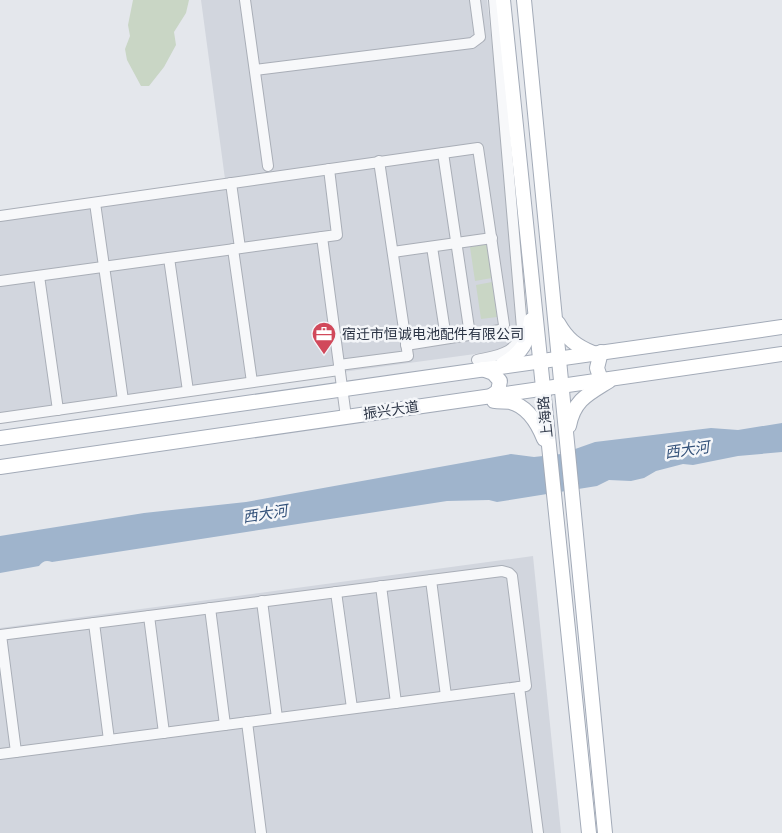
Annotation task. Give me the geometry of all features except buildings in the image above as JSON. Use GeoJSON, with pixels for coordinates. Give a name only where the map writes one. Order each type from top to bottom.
{"type":"FeatureCollection","features":[{"type":"Feature","properties":{"kind":"main road","name":"上海路"},"geometry":{"type":"LineString","coordinates":[[503,0],[589,833]]}},
{"type":"Feature","properties":{"kind":"main road","name":"上海路"},"geometry":{"type":"LineString","coordinates":[[524,0],[605,833]]}},
{"type":"Feature","properties":{"kind":"main road"},"geometry":{"type":"LineString","coordinates":[[499,366],[515,357],[523,348],[529,335],[534,301]]}},
{"type":"Feature","properties":{"kind":"main road"},"geometry":{"type":"LineString","coordinates":[[536,327],[547,330],[552,328],[556,320]]}},
{"type":"Feature","properties":{"kind":"main road"},"geometry":{"type":"LineString","coordinates":[[556,320],[565,336],[573,344],[598,353],[597,368],[608,379],[579,402],[572,413],[568,437]]}},
{"type":"Feature","properties":{"kind":"main road","name":"振兴大道"},"geometry":{"type":"LineString","coordinates":[[0,438],[342,389],[480,364],[499,366],[782,327]]}},
{"type":"Feature","properties":{"kind":"main road","name":"振兴大道"},"geometry":{"type":"LineString","coordinates":[[0,467],[782,354]]}},
{"type":"Feature","properties":{"kind":"main road"},"geometry":{"type":"LineString","coordinates":[[480,364],[493,373],[500,381],[498,391],[491,396]]}},
{"type":"Feature","properties":{"kind":"main road"},"geometry":{"type":"LineString","coordinates":[[458,400],[510,402],[519,406],[536,422],[549,450]]}},
{"type":"Feature","properties":{"kind":"main road"},"geometry":{"type":"LineString","coordinates":[[546,428],[553,425],[560,427],[568,437]]}},
{"type":"Feature","properties":{"kind":"lane"},"geometry":{"type":"LineString","coordinates":[[245,0],[268,166]]}},
{"type":"Feature","properties":{"kind":"lane"},"geometry":{"type":"LineString","coordinates":[[255,70],[472,43],[480,38],[475,0]]}},
{"type":"Feature","properties":{"kind":"lane"},"geometry":{"type":"LineString","coordinates":[[480,364],[516,346],[522,328],[510,197],[509,155],[494,0]]}},
{"type":"Feature","properties":{"kind":"lane"},"geometry":{"type":"LineString","coordinates":[[0,216],[478,148],[503,328],[470,335],[406,344]]}},
{"type":"Feature","properties":{"kind":"lane"},"geometry":{"type":"LineString","coordinates":[[443,153],[470,335]]}},
{"type":"Feature","properties":{"kind":"lane"},"geometry":{"type":"LineString","coordinates":[[0,418],[252,382],[408,356],[379,162]]}},
{"type":"Feature","properties":{"kind":"lane"},"geometry":{"type":"LineString","coordinates":[[0,281],[337,235],[329,169]]}},
{"type":"Feature","properties":{"kind":"lane"},"geometry":{"type":"LineString","coordinates":[[231,183],[236,249],[252,382]]}},
{"type":"Feature","properties":{"kind":"lane"},"geometry":{"type":"LineString","coordinates":[[96,202],[123,400]]}},
{"type":"Feature","properties":{"kind":"lane"},"geometry":{"type":"LineString","coordinates":[[322,237],[346,417]]}},
{"type":"Feature","properties":{"kind":"lane"},"geometry":{"type":"LineString","coordinates":[[393,252],[492,238]]}},
{"type":"Feature","properties":{"kind":"lane"},"geometry":{"type":"LineString","coordinates":[[432,246],[446,338]]}},
{"type":"Feature","properties":{"kind":"lane"},"geometry":{"type":"LineString","coordinates":[[169,258],[188,391]]}},
{"type":"Feature","properties":{"kind":"lane"},"geometry":{"type":"LineString","coordinates":[[39,276],[58,410]]}},
{"type":"Feature","properties":{"kind":"lane"},"geometry":{"type":"LineString","coordinates":[[0,754],[16,752],[164,733],[352,708],[526,686],[512,576],[509,573],[496,571],[1,635],[16,752]]}},
{"type":"Feature","properties":{"kind":"lane"},"geometry":{"type":"LineString","coordinates":[[431,580],[446,696]]}},
{"type":"Feature","properties":{"kind":"lane"},"geometry":{"type":"LineString","coordinates":[[381,586],[396,703]]}},
{"type":"Feature","properties":{"kind":"lane"},"geometry":{"type":"LineString","coordinates":[[336,592],[352,708]]}},
{"type":"Feature","properties":{"kind":"lane"},"geometry":{"type":"LineString","coordinates":[[262,601],[277,718]]}},
{"type":"Feature","properties":{"kind":"lane"},"geometry":{"type":"LineString","coordinates":[[210,608],[225,725]]}},
{"type":"Feature","properties":{"kind":"lane"},"geometry":{"type":"LineString","coordinates":[[149,616],[164,733]]}},
{"type":"Feature","properties":{"kind":"lane"},"geometry":{"type":"LineString","coordinates":[[94,623],[109,740]]}},
{"type":"Feature","properties":{"kind":"lane"},"geometry":{"type":"LineString","coordinates":[[519,687],[538,833]]}},
{"type":"Feature","properties":{"kind":"lane"},"geometry":{"type":"LineString","coordinates":[[247,722],[261,833]]}},
{"type":"Feature","properties":{"kind":"shaded area"},"geometry":{"type":"Polygon","coordinates":[[[201,0],[487,0],[503,139],[520,348],[350,371],[0,423],[0,211],[225,179],[201,0]]]}},
{"type":"Feature","properties":{"kind":"shaded area"},"geometry":{"type":"Polygon","coordinates":[[[533,556],[561,833],[0,833],[0,628],[533,556]]]}},
{"type":"Feature","properties":{"kind":"green space"},"geometry":{"type":"Polygon","coordinates":[[[133,0],[189,0],[186,13],[174,32],[176,45],[164,67],[149,86],[141,86],[127,60],[125,49],[130,36],[128,25],[133,0]]]}},
{"type":"Feature","properties":{"kind":"green space"},"geometry":{"type":"Polygon","coordinates":[[[487,244],[492,278],[475,281],[470,247],[487,244]]]}},
{"type":"Feature","properties":{"kind":"green space"},"geometry":{"type":"Polygon","coordinates":[[[492,282],[497,317],[481,319],[476,285],[492,282]]]}},
{"type":"Feature","properties":{"kind":"water","name":"西大河"},"geometry":{"type":"Polygon","coordinates":[[[782,423],[782,452],[738,456],[693,465],[683,464],[656,471],[644,478],[631,481],[609,480],[597,486],[497,502],[489,500],[447,501],[52,562],[46,561],[39,566],[0,573],[0,536],[144,513],[246,502],[511,454],[534,457],[561,454],[595,442],[711,428],[738,430],[782,423]]]}},
{"type":"Feature","properties":{"kind":"place","name":"宿迁市恒诚电池配件有限公司"},"geometry":{"type":"Point","coordinates":[324,355]}}]}
